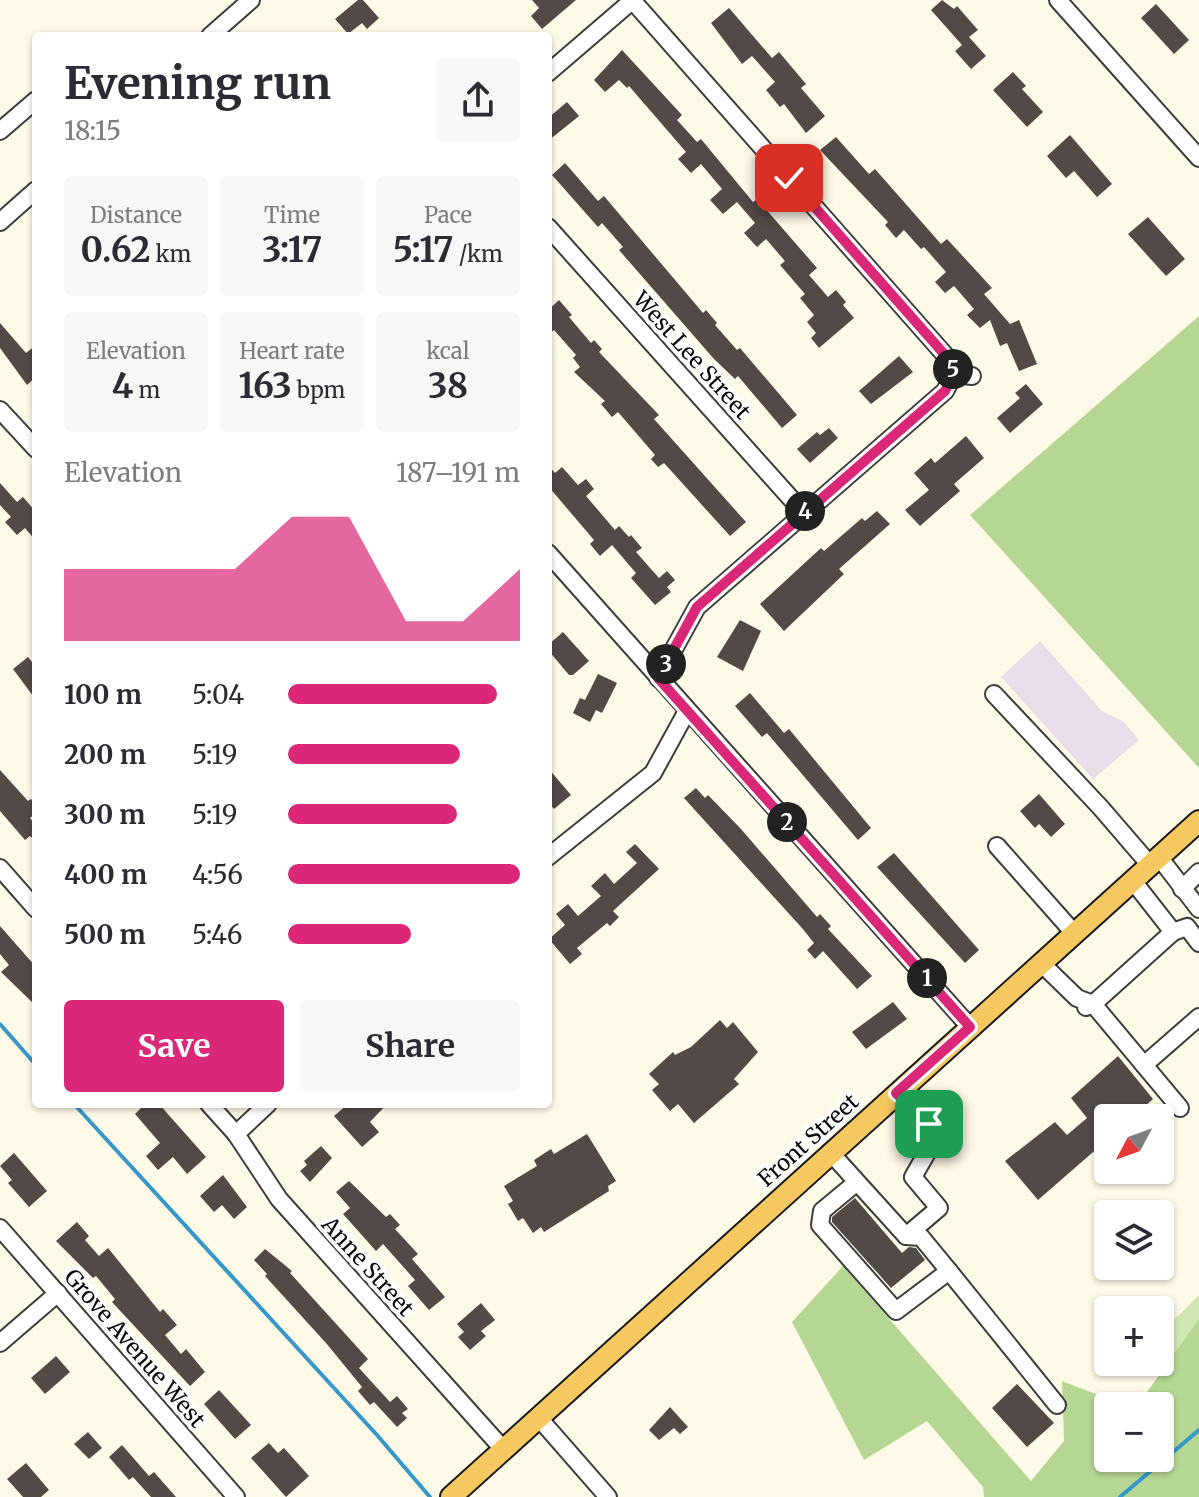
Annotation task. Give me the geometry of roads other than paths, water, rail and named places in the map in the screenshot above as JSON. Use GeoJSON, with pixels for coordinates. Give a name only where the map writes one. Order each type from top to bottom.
{"type":"FeatureCollection","features":[{"type":"Feature","properties":{"kind":"main road","name":"Front Street"},"geometry":{"type":"LineString","coordinates":[[451,1497],[1199,821]]}},
{"type":"Feature","properties":{"kind":"street"},"geometry":{"type":"LineString","coordinates":[[214,32],[250,0]]}},
{"type":"Feature","properties":{"kind":"street"},"geometry":{"type":"LineString","coordinates":[[552,70],[632,0],[945,355],[954,374]]}},
{"type":"Feature","properties":{"kind":"street"},"geometry":{"type":"LineString","coordinates":[[1058,0],[1199,158]]}},
{"type":"Feature","properties":{"kind":"street"},"geometry":{"type":"LineString","coordinates":[[0,131],[32,103]]}},
{"type":"Feature","properties":{"kind":"street"},"geometry":{"type":"LineString","coordinates":[[0,222],[32,194]]}},
{"type":"Feature","properties":{"kind":"street","name":"West Lee Street"},"geometry":{"type":"LineString","coordinates":[[552,231],[803,512]]}},
{"type":"Feature","properties":{"kind":"street"},"geometry":{"type":"LineString","coordinates":[[954,374],[972,376]]}},
{"type":"Feature","properties":{"kind":"street"},"geometry":{"type":"LineString","coordinates":[[658,678],[697,607],[945,391],[954,374]]}},
{"type":"Feature","properties":{"kind":"street"},"geometry":{"type":"LineString","coordinates":[[0,410],[32,445]]}},
{"type":"Feature","properties":{"kind":"street"},"geometry":{"type":"LineString","coordinates":[[552,558],[970,1027]]}},
{"type":"Feature","properties":{"kind":"street"},"geometry":{"type":"LineString","coordinates":[[994,694],[1199,909]]}},
{"type":"Feature","properties":{"kind":"street"},"geometry":{"type":"LineString","coordinates":[[552,854],[653,773],[687,711]]}},
{"type":"Feature","properties":{"kind":"street"},"geometry":{"type":"LineString","coordinates":[[997,846],[1074,933]]}},
{"type":"Feature","properties":{"kind":"street"},"geometry":{"type":"LineString","coordinates":[[0,868],[32,904]]}},
{"type":"Feature","properties":{"kind":"street"},"geometry":{"type":"LineString","coordinates":[[1182,889],[1199,872]]}},
{"type":"Feature","properties":{"kind":"street"},"geometry":{"type":"LineString","coordinates":[[1133,881],[1173,932]]}},
{"type":"Feature","properties":{"kind":"street"},"geometry":{"type":"LineString","coordinates":[[1087,1007],[1173,932],[1187,927],[1199,943]]}},
{"type":"Feature","properties":{"kind":"street"},"geometry":{"type":"LineString","coordinates":[[1041,963],[1144,1065],[1180,1108]]}},
{"type":"Feature","properties":{"kind":"street"},"geometry":{"type":"LineString","coordinates":[[1144,1065],[1199,1017]]}},
{"type":"Feature","properties":{"kind":"street"},"geometry":{"type":"LineString","coordinates":[[896,1093],[929,1124],[936,1137],[913,1177],[939,1208],[906,1236]]}},
{"type":"Feature","properties":{"kind":"street","name":"Anne Street"},"geometry":{"type":"LineString","coordinates":[[213,1108],[236,1134],[279,1199],[503,1449]]}},
{"type":"Feature","properties":{"kind":"street"},"geometry":{"type":"LineString","coordinates":[[236,1134],[264,1108]]}},
{"type":"Feature","properties":{"kind":"street"},"geometry":{"type":"LineString","coordinates":[[830,1152],[906,1236],[921,1237],[1057,1405]]}},
{"type":"Feature","properties":{"kind":"street"},"geometry":{"type":"LineString","coordinates":[[857,1182],[822,1211],[820,1225],[896,1311],[949,1271]]}},
{"type":"Feature","properties":{"kind":"street","name":"Grove Avenue West"},"geometry":{"type":"LineString","coordinates":[[0,1228],[236,1497]]}},
{"type":"Feature","properties":{"kind":"street"},"geometry":{"type":"LineString","coordinates":[[0,1343],[58,1293]]}},
{"type":"Feature","properties":{"kind":"street"},"geometry":{"type":"LineString","coordinates":[[538,1417],[608,1497]]}},
{"type":"Feature","properties":{"kind":"waterway"},"geometry":{"type":"LineString","coordinates":[[0,1024],[32,1060]]}},
{"type":"Feature","properties":{"kind":"waterway"},"geometry":{"type":"LineString","coordinates":[[78,1108],[430,1497]]}},
{"type":"Feature","properties":{"kind":"waterway"},"geometry":{"type":"LineString","coordinates":[[1120,1497],[1199,1430]]}}]}
